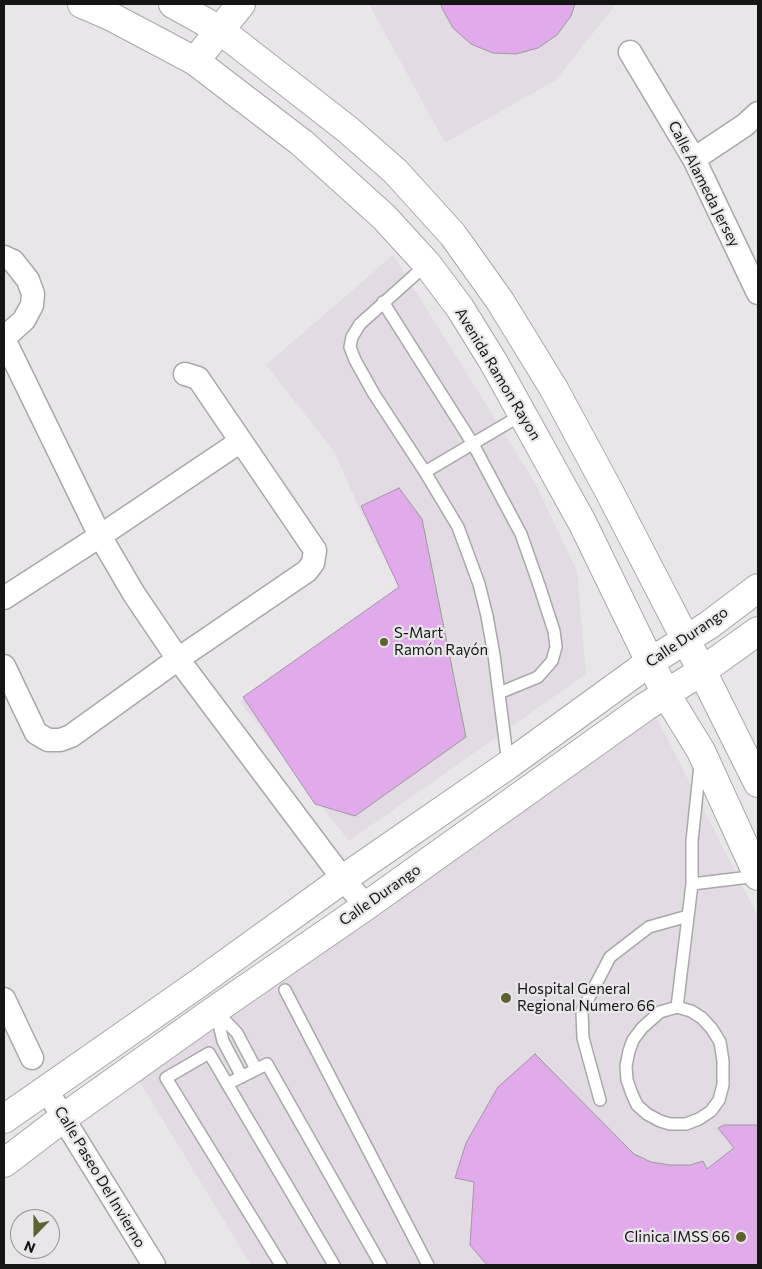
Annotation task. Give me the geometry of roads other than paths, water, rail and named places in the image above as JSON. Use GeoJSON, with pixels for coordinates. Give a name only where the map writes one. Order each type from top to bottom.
{"type":"FeatureCollection","features":[{"type":"Feature","properties":{"kind":"main road","name":"Avenida Ramon Rayon"},"geometry":{"type":"LineString","coordinates":[[82,4],[110,16],[195,61],[302,143],[384,217],[427,264],[460,308],[523,414],[582,524],[666,694],[701,751],[758,876]]}},
{"type":"Feature","properties":{"kind":"main road"},"geometry":{"type":"LineString","coordinates":[[173,4],[220,30],[347,129],[395,171],[453,235],[500,301],[554,389],[610,493],[758,783]]}},
{"type":"Feature","properties":{"kind":"main road"},"geometry":{"type":"LineString","coordinates":[[195,61],[241,4]]}},
{"type":"Feature","properties":{"kind":"main road","name":"Calle Durango"},"geometry":{"type":"LineString","coordinates":[[4,1119],[46,1088],[200,983],[342,879],[508,766],[650,662],[709,625],[758,588]]}},
{"type":"Feature","properties":{"kind":"main road","name":"Calle Durango"},"geometry":{"type":"LineString","coordinates":[[4,1163],[63,1118],[215,1010],[366,906],[637,713],[702,671],[758,631]]}},
{"type":"Feature","properties":{"kind":"main road"},"geometry":{"type":"LineString","coordinates":[[200,983],[215,1010]]}},
{"type":"Feature","properties":{"kind":"street","name":"Calle Alameda Jersey"},"geometry":{"type":"LineString","coordinates":[[630,52],[694,159],[758,293]]}},
{"type":"Feature","properties":{"kind":"street"},"geometry":{"type":"LineString","coordinates":[[694,159],[745,125],[758,113]]}},
{"type":"Feature","properties":{"kind":"street"},"geometry":{"type":"LineString","coordinates":[[4,256],[13,262],[28,280],[33,294],[32,305],[24,320],[4,339],[100,536],[134,594],[178,660],[342,879],[366,906]]}},
{"type":"Feature","properties":{"kind":"street"},"geometry":{"type":"LineString","coordinates":[[4,666],[36,733],[48,740],[60,740],[70,736],[307,571],[313,562],[315,550],[241,441],[198,378],[185,374]]}},
{"type":"Feature","properties":{"kind":"street"},"geometry":{"type":"LineString","coordinates":[[4,598],[241,441]]}},
{"type":"Feature","properties":{"kind":"street"},"geometry":{"type":"LineString","coordinates":[[4,999],[32,1058]]}},
{"type":"Feature","properties":{"kind":"street","name":"Calle Paseo Del Invierno"},"geometry":{"type":"LineString","coordinates":[[46,1088],[154,1265]]}},
{"type":"Feature","properties":{"kind":"lane"},"geometry":{"type":"LineString","coordinates":[[427,264],[360,324],[352,337],[350,347],[374,394],[458,527],[479,584],[487,616],[508,766]]}},
{"type":"Feature","properties":{"kind":"lane"},"geometry":{"type":"LineString","coordinates":[[383,302],[473,444],[521,534],[554,631],[556,647],[552,661],[538,677],[498,693]]}},
{"type":"Feature","properties":{"kind":"lane"},"geometry":{"type":"LineString","coordinates":[[425,472],[523,414]]}},
{"type":"Feature","properties":{"kind":"lane"},"geometry":{"type":"LineString","coordinates":[[677,1007],[692,884],[692,841],[701,751]]}},
{"type":"Feature","properties":{"kind":"lane"},"geometry":{"type":"LineString","coordinates":[[692,884],[758,876]]}},
{"type":"Feature","properties":{"kind":"lane"},"geometry":{"type":"LineString","coordinates":[[600,1100],[583,1038],[582,1011],[610,957],[649,927],[688,916]]}},
{"type":"Feature","properties":{"kind":"lane"},"geometry":{"type":"LineString","coordinates":[[285,990],[428,1265]]}},
{"type":"Feature","properties":{"kind":"lane"},"geometry":{"type":"LineString","coordinates":[[677,1007],[691,1011],[712,1028],[720,1042],[723,1061],[723,1085],[719,1100],[711,1111],[699,1119],[686,1124],[670,1124],[647,1114],[638,1105],[627,1080],[626,1066],[633,1040],[642,1028],[660,1012],[677,1007]]}},
{"type":"Feature","properties":{"kind":"lane"},"geometry":{"type":"LineString","coordinates":[[215,1010],[237,1033],[256,1069]]}},
{"type":"Feature","properties":{"kind":"lane"},"geometry":{"type":"LineString","coordinates":[[215,1010],[223,1041],[242,1076]]}},
{"type":"Feature","properties":{"kind":"lane"},"geometry":{"type":"LineString","coordinates":[[281,1265],[166,1078],[208,1053],[334,1265]]}},
{"type":"Feature","properties":{"kind":"lane"},"geometry":{"type":"LineString","coordinates":[[227,1084],[267,1064],[381,1265]]}},
{"type":"Feature","properties":{"kind":"place","name":"S-Mart Ramón Rayón"},"geometry":{"type":"Point","coordinates":[384,642]}},
{"type":"Feature","properties":{"kind":"place","name":"Hospital General Regional Numero 66"},"geometry":{"type":"Point","coordinates":[506,998]}},
{"type":"Feature","properties":{"kind":"place","name":"Clinica IMSS 66"},"geometry":{"type":"Point","coordinates":[741,1237]}}]}
